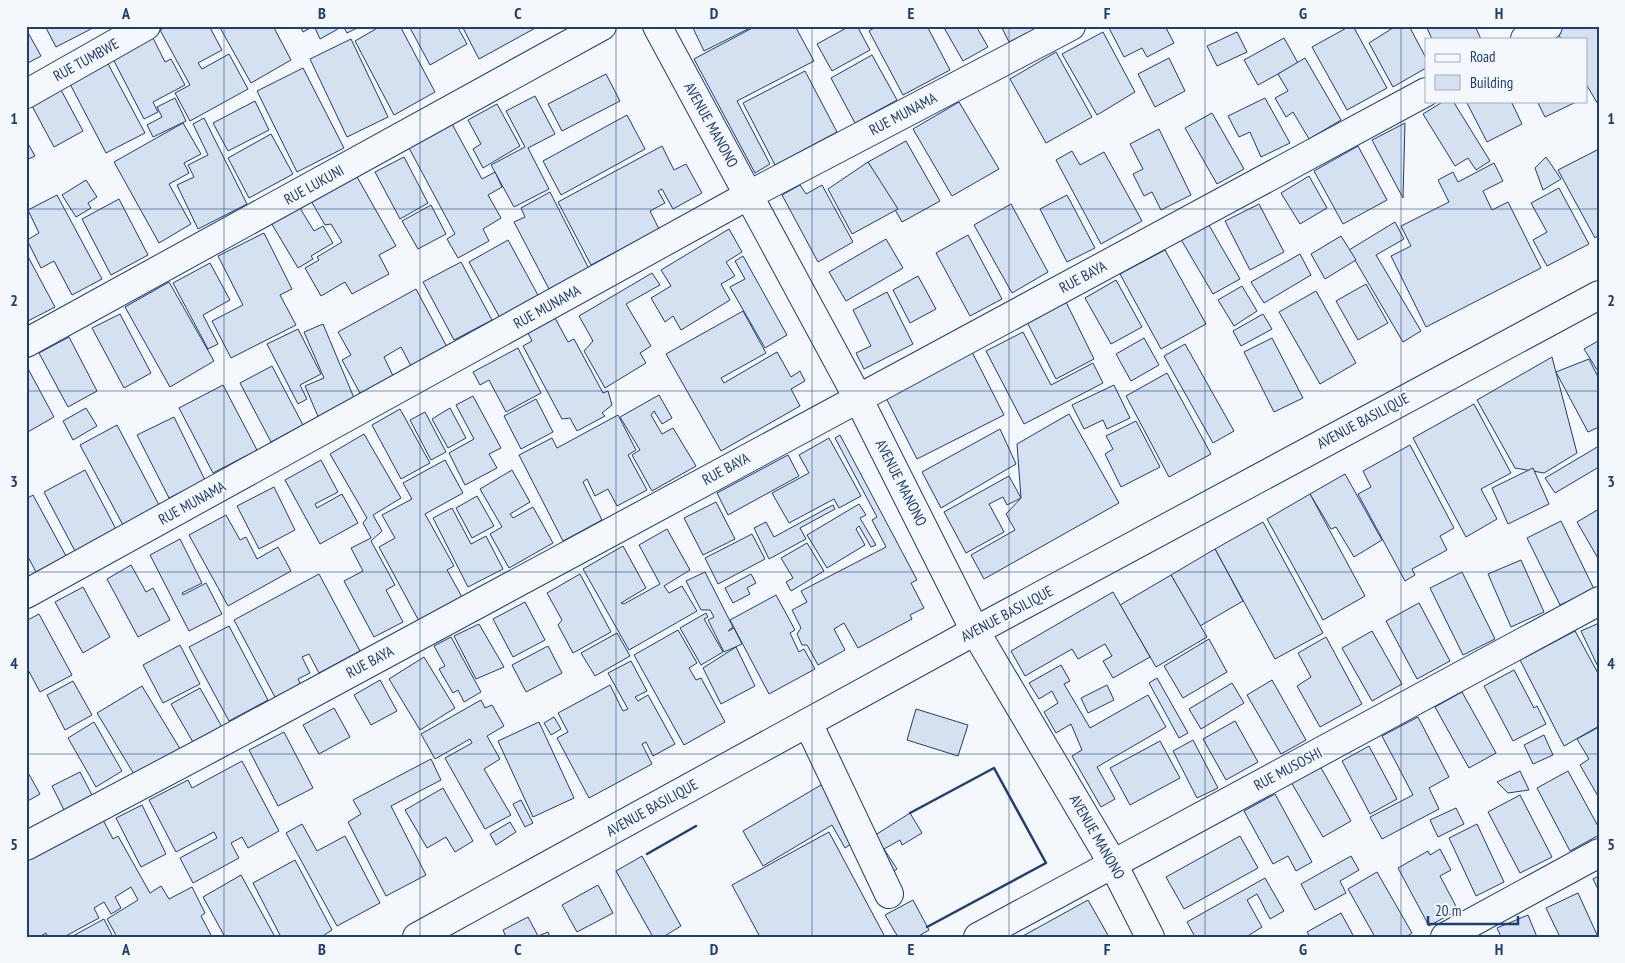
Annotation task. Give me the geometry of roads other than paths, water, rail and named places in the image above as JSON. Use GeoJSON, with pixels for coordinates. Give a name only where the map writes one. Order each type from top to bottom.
{"type":"FeatureCollection","features":[{"type":"Feature","properties":{"kind":"street","name":"RUE TUMBWE"},"geometry":{"type":"LineString","coordinates":[[26,94],[146,26]]}},
{"type":"Feature","properties":{"kind":"street","name":"RUE LUKUNI"},"geometry":{"type":"LineString","coordinates":[[26,343],[602,26]]}},
{"type":"Feature","properties":{"kind":"street","name":"AVENUE MANONO"},"geometry":{"type":"LineString","coordinates":[[657,26],[858,398],[975,631],[1113,864],[1150,937]]}},
{"type":"Feature","properties":{"kind":"street","name":"RUE MUNAMA"},"geometry":{"type":"LineString","coordinates":[[26,594],[749,195],[1071,26]]}},
{"type":"Feature","properties":{"kind":"street"},"geometry":{"type":"LineString","coordinates":[[1527,38],[1548,26]]}},
{"type":"Feature","properties":{"kind":"street","name":"RUE BAYA"},"geometry":{"type":"LineString","coordinates":[[26,846],[213,747],[1425,93]]}},
{"type":"Feature","properties":{"kind":"street","name":"AVENUE BASILIQUE"},"geometry":{"type":"LineString","coordinates":[[417,937],[975,631],[1599,294]]}},
{"type":"Feature","properties":{"kind":"street","name":"RUE MUSOSHI"},"geometry":{"type":"LineString","coordinates":[[978,937],[1599,601]]}},
{"type":"Feature","properties":{"kind":"street"},"geometry":{"type":"LineString","coordinates":[[808,723],[888,894]]}},
{"type":"Feature","properties":{"kind":"street"},"geometry":{"type":"LineString","coordinates":[[1445,937],[1599,853]]}}]}
